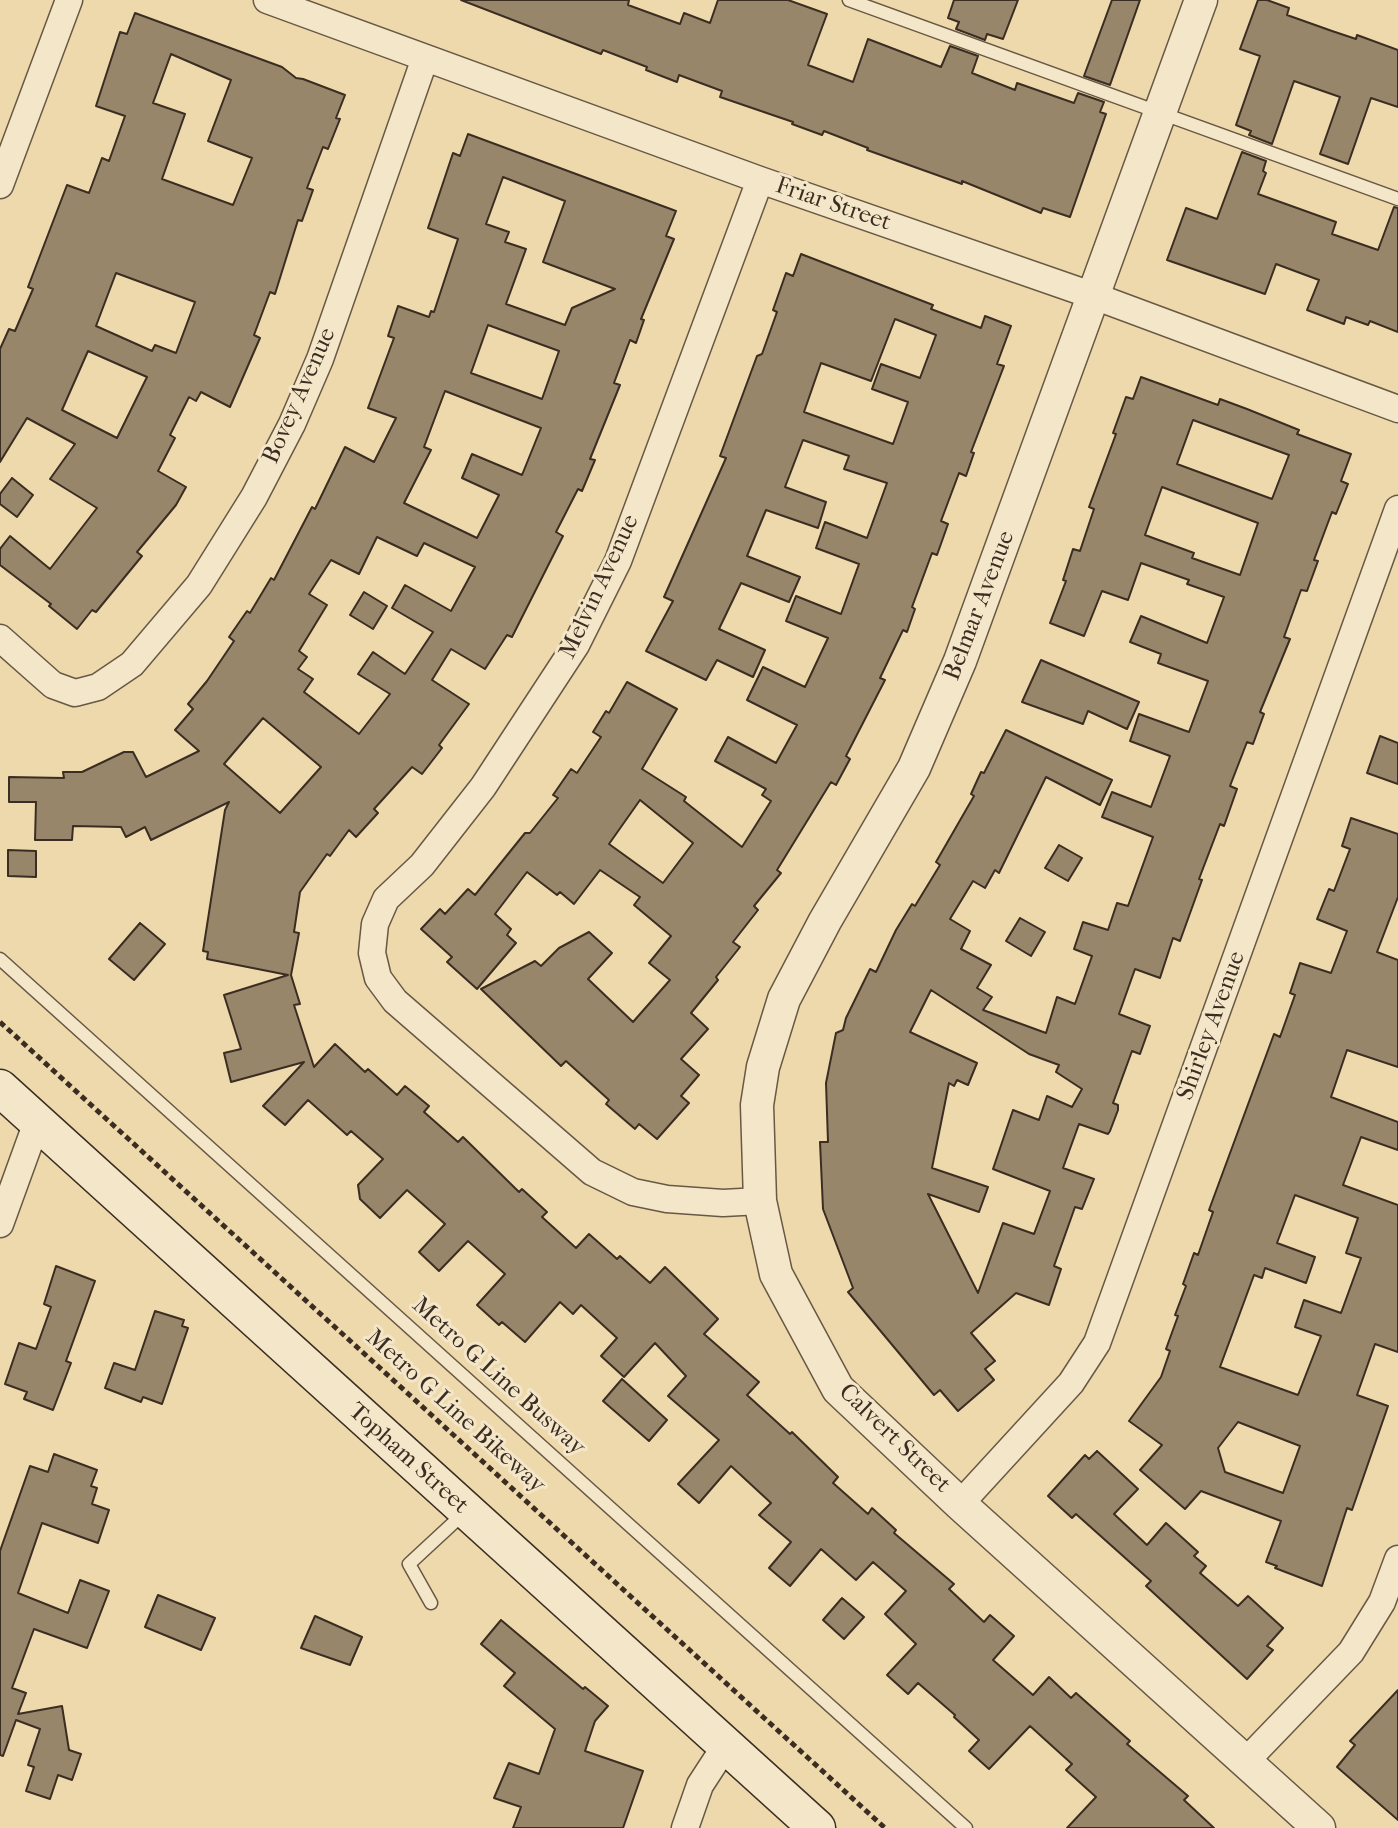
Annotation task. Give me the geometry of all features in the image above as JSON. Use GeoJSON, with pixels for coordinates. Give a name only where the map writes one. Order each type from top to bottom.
{"type":"FeatureCollection","features":[{"type":"Feature","properties":{"kind":"main road","name":"Topham Street"},"geometry":{"type":"LineString","coordinates":[[0,1088],[817,1828]]}},
{"type":"Feature","properties":{"kind":"street"},"geometry":{"type":"LineString","coordinates":[[0,185],[69,0]]}},
{"type":"Feature","properties":{"kind":"street","name":"Friar Street"},"geometry":{"type":"LineString","coordinates":[[267,0],[760,180],[1094,296],[1398,409]]}},
{"type":"Feature","properties":{"kind":"street","name":"Belmar Avenue"},"geometry":{"type":"LineString","coordinates":[[760,1201],[757,1105],[763,1067],[784,999],[825,921],[914,768],[960,661],[1201,0]]}},
{"type":"Feature","properties":{"kind":"street","name":"Bovey Avenue"},"geometry":{"type":"LineString","coordinates":[[0,638],[53,685],[75,693],[98,687],[132,664],[199,585],[254,497],[292,424],[320,359],[425,58]]}},
{"type":"Feature","properties":{"kind":"street","name":"Melvin Avenue"},"geometry":{"type":"LineString","coordinates":[[760,180],[618,561],[576,645],[483,787],[422,865],[386,899],[375,924],[372,953],[378,978],[395,1001],[592,1172],[633,1192],[667,1199],[723,1203],[760,1201]]}},
{"type":"Feature","properties":{"kind":"street","name":"Shirley Avenue"},"geometry":{"type":"LineString","coordinates":[[960,1504],[1071,1383],[1097,1343],[1398,509]]}},
{"type":"Feature","properties":{"kind":"street"},"geometry":{"type":"LineString","coordinates":[[0,1224],[37,1122]]}},
{"type":"Feature","properties":{"kind":"street","name":"Calvert Street"},"geometry":{"type":"LineString","coordinates":[[760,1201],[776,1274],[838,1389],[960,1504],[1319,1828]]}},
{"type":"Feature","properties":{"kind":"street"},"geometry":{"type":"LineString","coordinates":[[1246,1761],[1351,1652],[1382,1602],[1398,1559]]}},
{"type":"Feature","properties":{"kind":"street"},"geometry":{"type":"LineString","coordinates":[[685,1828],[700,1785],[726,1745]]}},
{"type":"Feature","properties":{"kind":"lane"},"geometry":{"type":"LineString","coordinates":[[849,0],[1398,199]]}},
{"type":"Feature","properties":{"kind":"lane","name":"Metro G Line Busway"},"geometry":{"type":"LineString","coordinates":[[0,959],[966,1828]]}},
{"type":"Feature","properties":{"kind":"lane"},"geometry":{"type":"LineString","coordinates":[[431,1603],[409,1564],[465,1511]]}},
{"type":"Feature","properties":{"kind":"path","name":"Metro G Line Bikeway"},"geometry":{"type":"LineString","coordinates":[[0,1022],[885,1828]]}},
{"type":"Feature","properties":{"kind":"building"},"geometry":{"type":"Polygon","coordinates":[[[461,0],[629,0],[628,5],[680,24],[684,13],[710,23],[718,0],[788,0],[827,14],[808,65],[853,82],[868,39],[941,67],[950,46],[978,56],[972,73],[1015,90],[1017,83],[1074,103],[1078,93],[1104,102],[1100,112],[1106,114],[1070,217],[1043,208],[1041,213],[962,181],[962,184],[867,150],[824,131],[822,135],[720,97],[722,91],[679,75],[677,82],[603,50],[601,54],[461,0]]]}},
{"type":"Feature","properties":{"kind":"building"},"geometry":{"type":"Polygon","coordinates":[[[954,0],[1018,0],[1003,39],[987,34],[985,40],[956,29],[959,22],[948,18],[954,0]]]}},
{"type":"Feature","properties":{"kind":"building"},"geometry":{"type":"Polygon","coordinates":[[[1112,0],[1140,0],[1110,85],[1084,76],[1112,0]]]}},
{"type":"Feature","properties":{"kind":"building"},"geometry":{"type":"Polygon","coordinates":[[[1258,0],[1289,8],[1287,15],[1398,50],[1398,107],[1371,98],[1348,164],[1320,154],[1340,97],[1294,81],[1272,144],[1249,135],[1251,131],[1236,125],[1260,56],[1240,49],[1258,0]]]}},
{"type":"Feature","properties":{"kind":"building"},"geometry":{"type":"Polygon","coordinates":[[[135,13],[282,67],[296,78],[345,95],[336,118],[340,119],[328,149],[323,147],[307,188],[313,190],[302,221],[298,220],[275,294],[270,292],[254,335],[260,338],[230,407],[201,392],[196,401],[189,397],[170,435],[175,438],[158,471],[186,487],[176,505],[137,552],[142,556],[96,612],[92,610],[77,629],[49,606],[51,604],[0,565],[0,549],[10,536],[50,569],[97,508],[50,479],[75,444],[27,418],[0,462],[0,349],[9,329],[15,331],[33,289],[28,287],[67,185],[89,193],[102,158],[109,161],[125,116],[96,106],[120,32],[127,34],[135,13]],[[171,54],[153,103],[185,114],[162,179],[233,205],[252,158],[208,141],[231,80],[171,54]],[[116,273],[96,326],[152,351],[155,345],[176,353],[195,302],[116,273]],[[88,351],[62,410],[117,438],[147,377],[88,351]]]}},
{"type":"Feature","properties":{"kind":"building"},"geometry":{"type":"Polygon","coordinates":[[[468,134],[676,211],[666,236],[674,239],[641,319],[644,320],[636,343],[630,340],[614,383],[620,385],[590,459],[595,460],[582,491],[578,489],[556,532],[563,536],[512,637],[507,635],[485,669],[451,649],[432,680],[469,704],[439,745],[442,748],[422,774],[412,767],[374,809],[378,813],[356,837],[349,830],[300,892],[294,932],[299,933],[291,975],[300,1004],[294,1005],[314,1067],[335,1044],[365,1072],[368,1069],[397,1095],[405,1086],[429,1106],[424,1112],[458,1142],[463,1137],[519,1192],[522,1189],[547,1212],[542,1217],[576,1248],[589,1234],[650,1283],[665,1267],[718,1319],[704,1334],[759,1382],[747,1395],[790,1434],[792,1432],[838,1477],[833,1483],[868,1514],[872,1508],[896,1530],[894,1533],[954,1584],[949,1589],[984,1622],[990,1615],[1014,1636],[993,1660],[1033,1695],[1049,1677],[1071,1698],[1076,1693],[1130,1741],[1127,1744],[1188,1796],[1184,1800],[1214,1828],[1067,1828],[1096,1797],[1066,1770],[1072,1764],[1030,1726],[989,1769],[969,1751],[979,1740],[955,1715],[918,1683],[908,1694],[887,1675],[916,1644],[885,1614],[906,1591],[873,1562],[856,1580],[821,1549],[790,1586],[769,1568],[791,1542],[759,1515],[771,1503],[731,1466],[699,1503],[678,1484],[719,1440],[668,1396],[686,1376],[655,1343],[624,1377],[601,1356],[617,1338],[581,1305],[573,1314],[560,1302],[525,1342],[502,1322],[499,1325],[477,1305],[505,1274],[468,1241],[439,1271],[419,1252],[445,1224],[407,1190],[380,1218],[360,1199],[358,1185],[383,1159],[351,1131],[347,1135],[308,1100],[285,1125],[263,1106],[304,1062],[231,1082],[224,1053],[241,1049],[224,995],[288,975],[207,959],[208,952],[203,951],[225,810],[229,802],[151,840],[145,827],[126,837],[121,827],[73,826],[72,840],[35,840],[36,802],[9,802],[9,777],[64,778],[63,772],[82,772],[124,752],[133,752],[146,777],[199,751],[175,730],[193,709],[188,704],[234,641],[229,637],[247,611],[250,613],[271,578],[274,580],[312,507],[315,509],[345,447],[374,462],[396,418],[368,408],[394,338],[388,336],[398,306],[429,317],[431,311],[434,312],[458,239],[428,228],[453,153],[460,156],[468,134]],[[503,177],[486,224],[509,232],[505,242],[526,249],[506,304],[565,325],[572,308],[615,289],[543,262],[565,201],[503,177]],[[488,325],[471,373],[542,399],[559,351],[488,325]],[[445,391],[424,447],[431,450],[404,503],[477,538],[499,495],[462,478],[472,454],[522,475],[541,428],[445,391]],[[377,537],[359,574],[331,560],[309,594],[327,605],[299,651],[307,657],[298,669],[313,679],[304,692],[359,734],[390,694],[358,674],[373,652],[405,674],[433,632],[392,608],[405,585],[451,611],[475,567],[424,543],[417,556],[377,537]],[[263,718],[224,764],[280,813],[321,767],[263,718]]]}},
{"type":"Feature","properties":{"kind":"building"},"geometry":{"type":"Polygon","coordinates":[[[1242,152],[1266,161],[1263,171],[1266,173],[1258,194],[1336,222],[1332,234],[1378,250],[1394,207],[1398,208],[1398,332],[1370,321],[1368,325],[1346,317],[1344,324],[1307,310],[1319,280],[1276,264],[1265,294],[1167,260],[1186,208],[1217,219],[1242,152]]]}},
{"type":"Feature","properties":{"kind":"building"},"geometry":{"type":"Polygon","coordinates":[[[801,254],[933,305],[931,309],[981,328],[985,316],[1011,326],[997,364],[1004,366],[971,452],[974,453],[966,476],[959,473],[941,521],[948,524],[937,555],[932,553],[912,607],[915,609],[907,632],[903,630],[880,678],[885,680],[846,756],[850,759],[836,785],[831,782],[777,870],[781,873],[754,906],[758,910],[733,942],[740,947],[691,1013],[708,1029],[681,1059],[699,1075],[681,1096],[689,1103],[657,1139],[639,1124],[635,1129],[606,1104],[609,1100],[566,1061],[561,1066],[481,989],[535,961],[541,966],[559,948],[589,932],[612,953],[588,979],[633,1022],[670,980],[649,963],[671,936],[634,905],[640,897],[600,870],[574,904],[527,872],[495,914],[511,929],[507,935],[516,943],[477,989],[447,962],[452,957],[421,929],[440,909],[445,914],[468,889],[475,895],[525,833],[530,833],[558,798],[553,795],[571,769],[577,773],[601,737],[593,732],[606,711],[609,713],[627,682],[677,709],[642,769],[686,797],[684,801],[742,847],[771,801],[762,795],[766,789],[715,761],[728,737],[776,763],[797,725],[747,700],[763,667],[805,687],[828,638],[786,621],[796,596],[841,614],[859,564],[816,548],[825,522],[867,538],[887,483],[844,469],[849,456],[803,440],[785,487],[826,502],[818,528],[766,510],[747,556],[800,577],[789,602],[741,583],[719,629],[765,650],[753,677],[717,660],[706,680],[646,651],[673,601],[664,597],[726,458],[720,456],[757,356],[762,354],[777,312],[773,310],[786,273],[793,276],[801,254]],[[895,319],[871,381],[821,363],[804,412],[893,444],[908,402],[872,389],[881,364],[920,378],[936,335],[895,319]],[[640,800],[609,844],[663,883],[693,843],[640,800]]]}},
{"type":"Feature","properties":{"kind":"building"},"geometry":{"type":"Polygon","coordinates":[[[1141,377],[1218,405],[1220,399],[1247,409],[1299,430],[1297,434],[1351,454],[1341,481],[1348,484],[1336,514],[1332,512],[1314,560],[1318,561],[1307,591],[1301,590],[1284,637],[1290,639],[1260,712],[1264,714],[1253,744],[1247,742],[1230,786],[1237,789],[1224,826],[1220,824],[1199,879],[1202,880],[1180,941],[1173,938],[1160,978],[1135,969],[1119,1014],[1150,1026],[1140,1054],[1132,1051],[1113,1103],[1118,1105],[1118,1110],[1110,1131],[1108,1134],[1079,1124],[1063,1168],[1094,1179],[1082,1209],[1075,1207],[1054,1266],[1061,1269],[1049,1305],[1016,1293],[971,1333],[995,1361],[985,1369],[994,1380],[958,1411],[940,1390],[934,1395],[848,1292],[853,1288],[823,1209],[820,1142],[828,1142],[826,1083],[836,1033],[843,1030],[870,969],[876,972],[896,930],[940,865],[936,862],[974,796],[971,794],[981,772],[984,773],[1006,730],[1112,780],[1100,805],[1046,777],[999,873],[995,870],[985,888],[973,881],[950,919],[970,931],[961,949],[991,965],[977,988],[992,997],[983,1010],[1046,1033],[1057,997],[1075,1004],[1092,956],[1074,949],[1083,922],[1108,930],[1117,903],[1128,906],[1153,837],[1102,817],[1112,792],[1151,807],[1170,756],[1130,741],[1139,714],[1189,732],[1208,681],[1158,663],[1161,654],[1130,642],[1141,616],[1207,643],[1224,597],[1187,584],[1189,580],[1141,563],[1128,600],[1102,591],[1084,636],[1050,623],[1066,581],[1063,580],[1073,549],[1080,551],[1094,509],[1089,507],[1126,397],[1133,399],[1141,377]],[[1193,420],[1177,464],[1272,499],[1289,455],[1193,420]],[[1162,487],[1145,535],[1194,553],[1192,558],[1240,575],[1258,523],[1162,487]],[[931,990],[910,1032],[977,1063],[968,1085],[957,1080],[954,1086],[949,1083],[932,1168],[988,1187],[979,1212],[928,1194],[978,1293],[1003,1223],[1034,1234],[1050,1191],[993,1169],[1013,1110],[1039,1120],[1047,1096],[1072,1107],[1082,1089],[1056,1072],[1059,1065],[1029,1054],[931,990]]]}},
{"type":"Feature","properties":{"kind":"building"},"geometry":{"type":"Polygon","coordinates":[[[12,478],[33,495],[17,517],[0,504],[0,494],[12,478]]]}},
{"type":"Feature","properties":{"kind":"building"},"geometry":{"type":"Polygon","coordinates":[[[364,592],[387,606],[373,629],[350,615],[364,592]]]}},
{"type":"Feature","properties":{"kind":"building"},"geometry":{"type":"Polygon","coordinates":[[[1041,660],[1139,702],[1127,729],[1088,711],[1083,724],[1022,702],[1041,660]]]}},
{"type":"Feature","properties":{"kind":"building"},"geometry":{"type":"Polygon","coordinates":[[[1380,736],[1398,743],[1398,784],[1367,773],[1380,736]]]}},
{"type":"Feature","properties":{"kind":"building"},"geometry":{"type":"Polygon","coordinates":[[[1351,818],[1398,834],[1398,897],[1377,952],[1398,960],[1398,1067],[1347,1050],[1331,1097],[1398,1122],[1398,1150],[1361,1137],[1343,1185],[1398,1205],[1398,1352],[1375,1344],[1357,1395],[1388,1406],[1352,1510],[1347,1508],[1322,1586],[1266,1562],[1281,1521],[1201,1491],[1185,1509],[1140,1470],[1162,1445],[1129,1421],[1161,1377],[1170,1351],[1166,1349],[1178,1316],[1175,1315],[1186,1286],[1183,1284],[1194,1253],[1198,1255],[1213,1212],[1209,1210],[1274,1034],[1280,1037],[1295,995],[1290,993],[1300,963],[1331,973],[1347,931],[1317,919],[1329,889],[1334,891],[1350,849],[1342,846],[1351,818]],[[1295,1195],[1277,1243],[1315,1257],[1306,1283],[1265,1268],[1262,1278],[1254,1275],[1220,1367],[1298,1395],[1321,1336],[1295,1327],[1304,1300],[1341,1313],[1361,1258],[1346,1253],[1358,1218],[1295,1195]],[[1238,1422],[1218,1448],[1225,1472],[1283,1493],[1300,1446],[1238,1422]]]}},
{"type":"Feature","properties":{"kind":"building"},"geometry":{"type":"Polygon","coordinates":[[[1059,845],[1082,858],[1068,881],[1045,868],[1059,845]]]}},
{"type":"Feature","properties":{"kind":"building"},"geometry":{"type":"Polygon","coordinates":[[[8,850],[36,851],[36,877],[8,876],[8,850]]]}},
{"type":"Feature","properties":{"kind":"building"},"geometry":{"type":"Polygon","coordinates":[[[1020,918],[1045,932],[1031,956],[1006,941],[1020,918]]]}},
{"type":"Feature","properties":{"kind":"building"},"geometry":{"type":"Polygon","coordinates":[[[140,923],[165,944],[134,980],[109,959],[140,923]]]}},
{"type":"Feature","properties":{"kind":"building"},"geometry":{"type":"Polygon","coordinates":[[[56,1266],[95,1281],[66,1361],[71,1363],[53,1410],[24,1399],[27,1392],[5,1384],[19,1343],[36,1349],[51,1307],[44,1304],[56,1266]]]}},
{"type":"Feature","properties":{"kind":"building"},"geometry":{"type":"Polygon","coordinates":[[[155,1311],[184,1320],[182,1326],[188,1328],[162,1404],[143,1397],[141,1402],[105,1388],[114,1363],[135,1370],[155,1311]]]}},
{"type":"Feature","properties":{"kind":"building"},"geometry":{"type":"Polygon","coordinates":[[[622,1379],[667,1420],[649,1441],[603,1401],[622,1379]]]}},
{"type":"Feature","properties":{"kind":"building"},"geometry":{"type":"Polygon","coordinates":[[[1097,1451],[1138,1489],[1114,1514],[1147,1545],[1166,1523],[1198,1552],[1194,1556],[1206,1566],[1200,1573],[1238,1606],[1248,1596],[1283,1628],[1267,1646],[1273,1650],[1247,1679],[1146,1586],[1151,1581],[1076,1514],[1072,1518],[1048,1496],[1085,1455],[1089,1459],[1097,1451]]]}},
{"type":"Feature","properties":{"kind":"building"},"geometry":{"type":"Polygon","coordinates":[[[54,1454],[97,1470],[91,1486],[97,1488],[92,1504],[109,1510],[98,1543],[42,1523],[18,1593],[68,1613],[80,1580],[109,1591],[87,1648],[34,1629],[12,1688],[26,1693],[18,1714],[62,1706],[69,1750],[81,1754],[72,1780],[58,1775],[50,1799],[26,1791],[34,1767],[28,1765],[40,1729],[16,1720],[3,1756],[0,1755],[0,1551],[30,1466],[48,1472],[54,1454]]]}},
{"type":"Feature","properties":{"kind":"building"},"geometry":{"type":"Polygon","coordinates":[[[158,1595],[215,1618],[201,1650],[145,1627],[158,1595]]]}},
{"type":"Feature","properties":{"kind":"building"},"geometry":{"type":"Polygon","coordinates":[[[842,1598],[864,1617],[844,1639],[823,1620],[842,1598]]]}},
{"type":"Feature","properties":{"kind":"building"},"geometry":{"type":"Polygon","coordinates":[[[315,1616],[362,1637],[350,1665],[301,1648],[315,1616]]]}},
{"type":"Feature","properties":{"kind":"building"},"geometry":{"type":"Polygon","coordinates":[[[501,1620],[583,1689],[585,1687],[608,1706],[595,1721],[585,1751],[643,1771],[623,1828],[513,1828],[521,1807],[494,1798],[509,1763],[539,1774],[555,1729],[504,1686],[515,1673],[481,1644],[501,1620]]]}},
{"type":"Feature","properties":{"kind":"building"},"geometry":{"type":"Polygon","coordinates":[[[1398,1690],[1398,1820],[1337,1767],[1355,1745],[1350,1741],[1398,1690]]]}}]}
